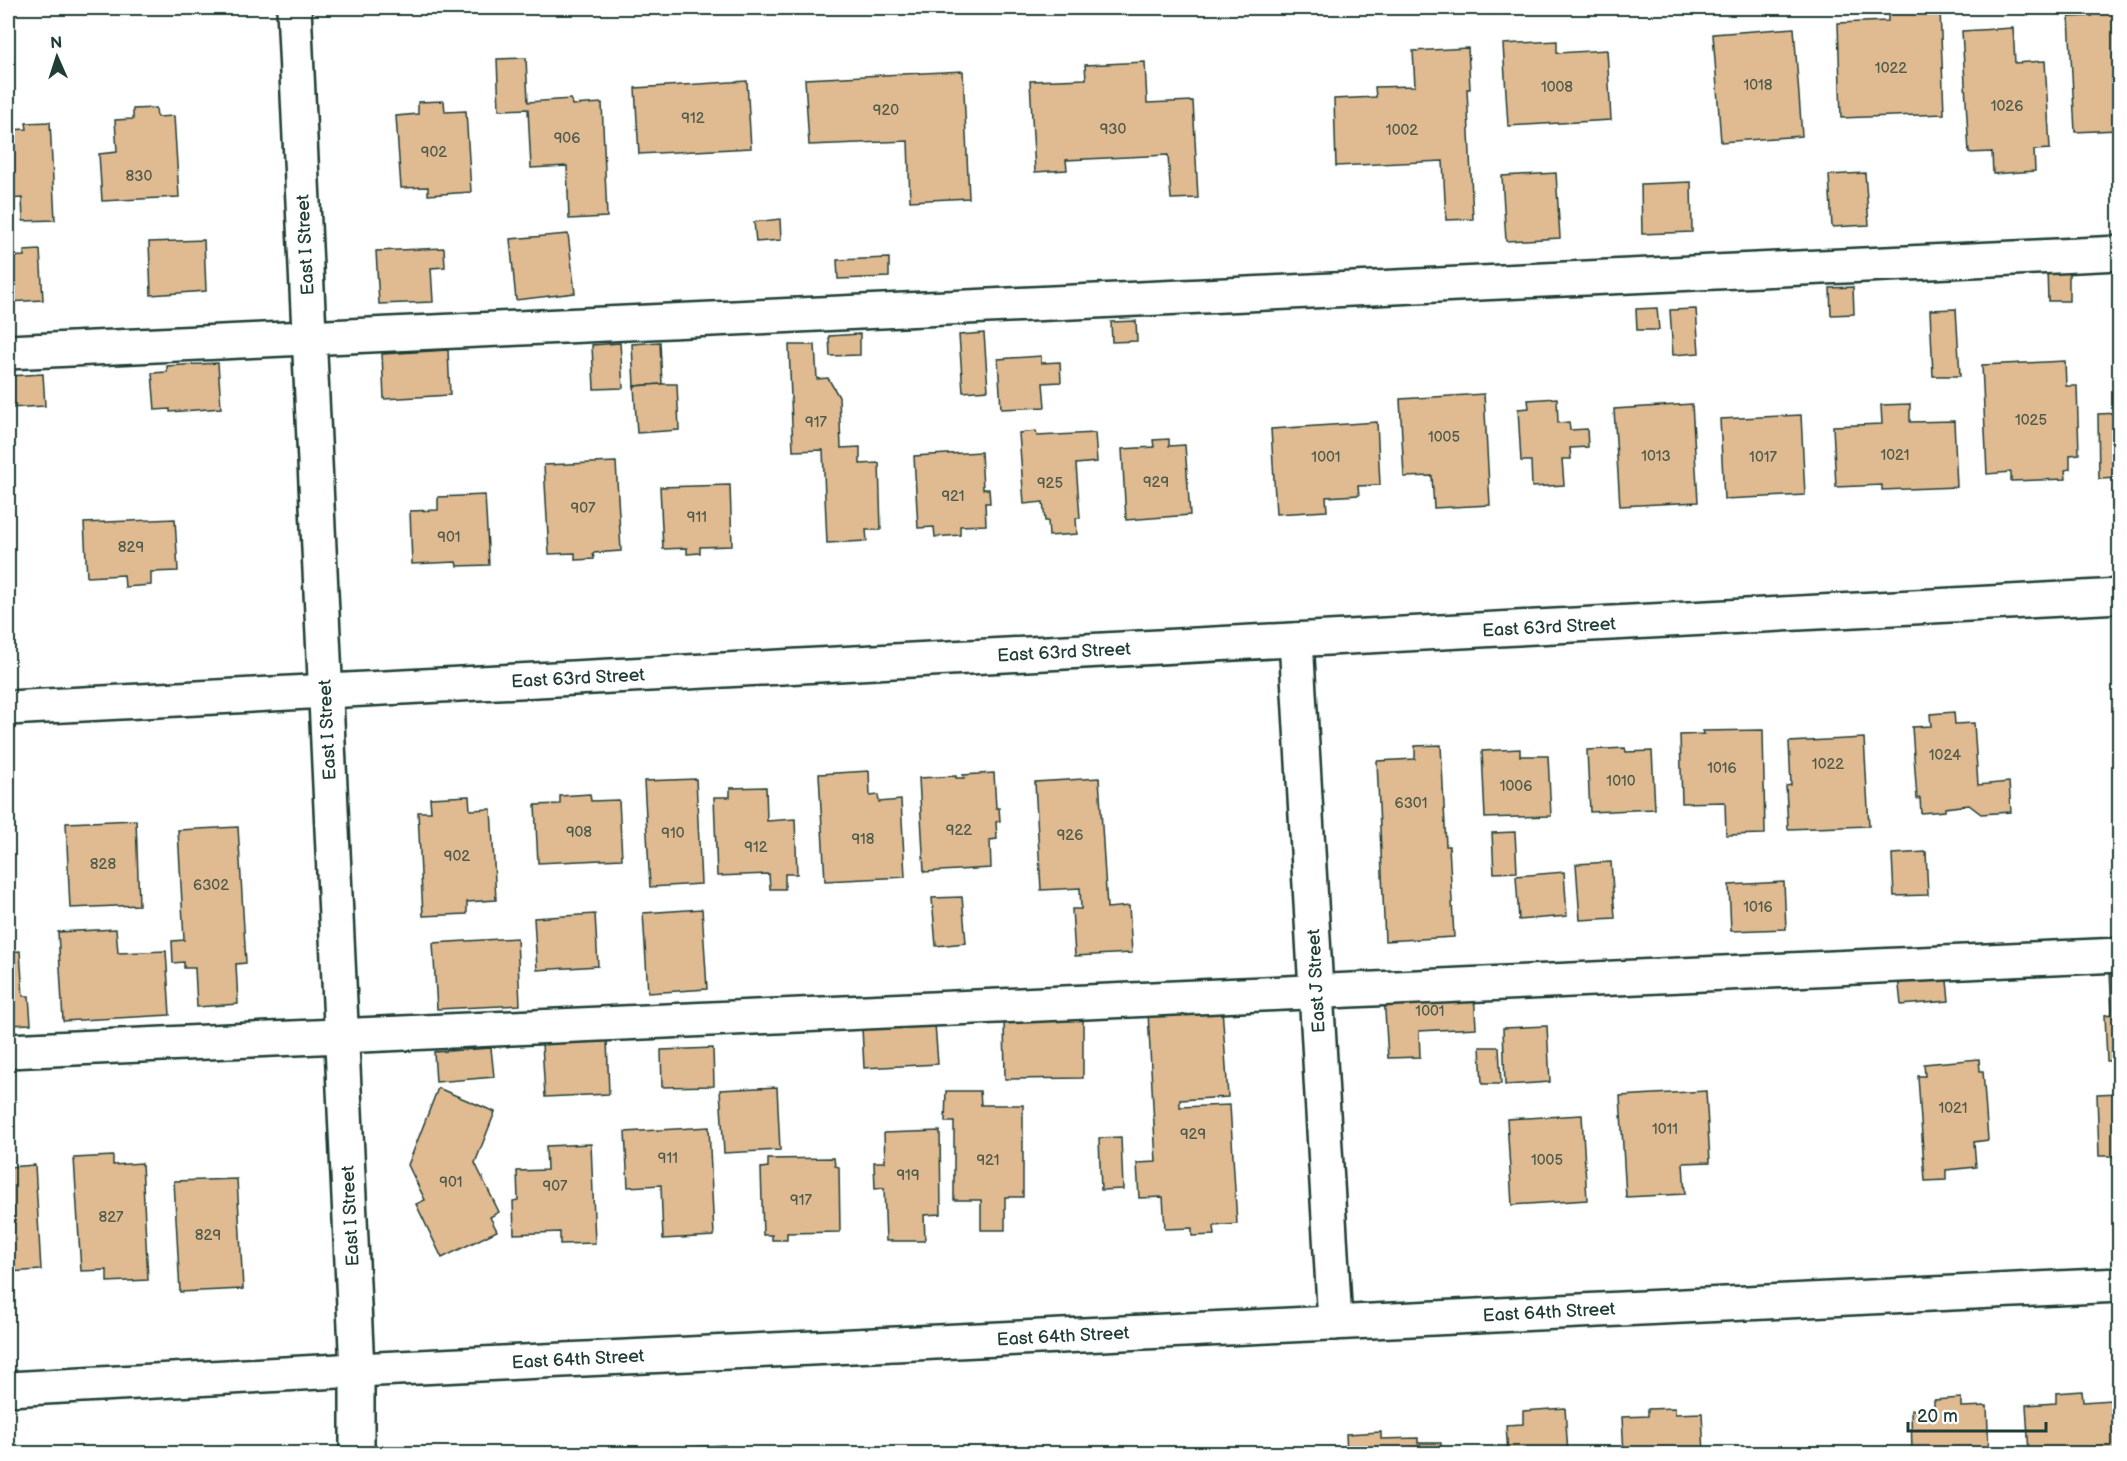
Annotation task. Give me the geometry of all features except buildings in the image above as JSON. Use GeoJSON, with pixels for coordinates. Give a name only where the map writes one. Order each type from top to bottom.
{"type":"FeatureCollection","features":[{"type":"Feature","properties":{"kind":"street","name":"East I Street"},"geometry":{"type":"LineString","coordinates":[[294,8],[357,1370],[357,1454]]}},
{"type":"Feature","properties":{"kind":"street"},"geometry":{"type":"LineString","coordinates":[[8,352],[2120,253]]}},
{"type":"Feature","properties":{"kind":"street","name":"East 63rd Street"},"geometry":{"type":"LineString","coordinates":[[8,708],[2120,596]]}},
{"type":"Feature","properties":{"kind":"street","name":"East J Street"},"geometry":{"type":"LineString","coordinates":[[1296,640],[1335,1323]]}},
{"type":"Feature","properties":{"kind":"street"},"geometry":{"type":"LineString","coordinates":[[8,1052],[2120,955]]}},
{"type":"Feature","properties":{"kind":"street","name":"East 64th Street"},"geometry":{"type":"LineString","coordinates":[[8,1389],[357,1370],[2120,1285]]}}]}
